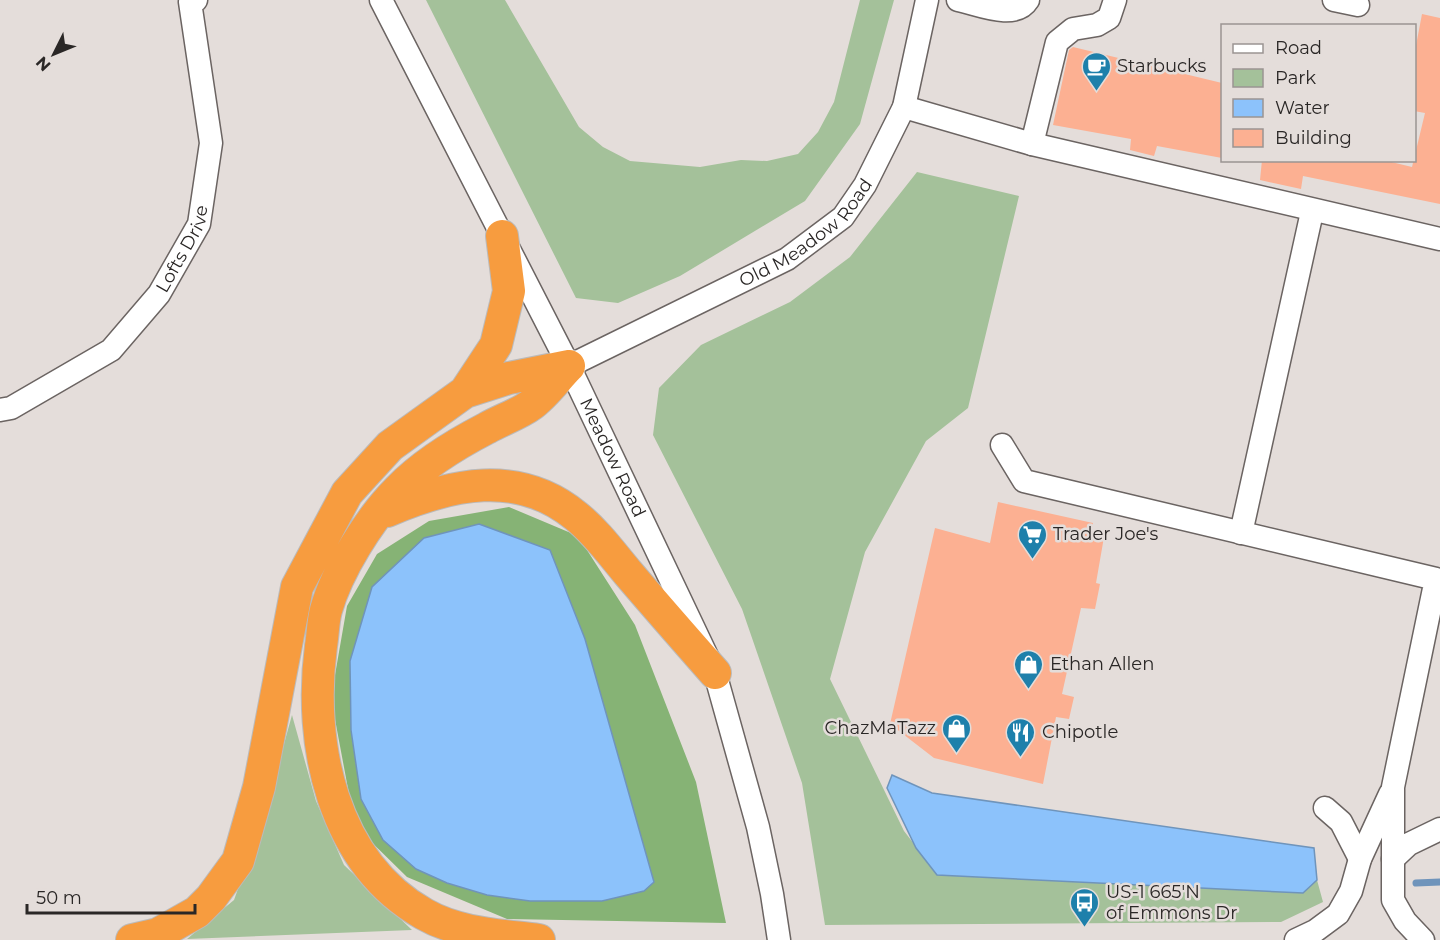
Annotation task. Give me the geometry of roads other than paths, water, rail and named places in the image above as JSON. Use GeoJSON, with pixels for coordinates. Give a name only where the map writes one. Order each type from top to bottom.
{"type":"FeatureCollection","features":[{"type":"Feature","properties":{"kind":"highway"},"geometry":{"type":"LineString","coordinates":[[465,392],[496,345],[499,334],[509,291],[502,237]]}},
{"type":"Feature","properties":{"kind":"highway"},"geometry":{"type":"LineString","coordinates":[[132,940],[158,934],[197,912],[211,898],[238,861],[259,787],[297,587],[347,493],[390,446],[465,392],[509,378],[569,366]]}},
{"type":"Feature","properties":{"kind":"highway"},"geometry":{"type":"LineString","coordinates":[[539,940],[466,930],[425,915],[396,895],[376,873],[362,854],[338,811],[324,770],[320,744],[319,664],[326,610],[347,561],[378,515],[407,482],[444,453],[532,405],[569,366]]}},
{"type":"Feature","properties":{"kind":"highway"},"geometry":{"type":"LineString","coordinates":[[378,515],[436,491],[464,485],[500,485],[557,502],[578,517],[715,673]]}},
{"type":"Feature","properties":{"kind":"street","name":"Meadow Road"},"geometry":{"type":"LineString","coordinates":[[381,0],[569,366],[715,673],[758,827],[779,940]]}},
{"type":"Feature","properties":{"kind":"street","name":"Old Meadow Road"},"geometry":{"type":"LineString","coordinates":[[569,366],[788,260],[843,217],[865,185],[903,106],[927,0]]}},
{"type":"Feature","properties":{"kind":"street"},"geometry":{"type":"LineString","coordinates":[[958,0],[1009,11],[1020,9],[1028,0]]}},
{"type":"Feature","properties":{"kind":"street"},"geometry":{"type":"LineString","coordinates":[[1032,144],[1057,42],[1073,29],[1103,22],[1113,11],[1115,0]]}},
{"type":"Feature","properties":{"kind":"street"},"geometry":{"type":"LineString","coordinates":[[1334,0],[1358,5]]}},
{"type":"Feature","properties":{"kind":"street","name":"Lofts Drive"},"geometry":{"type":"LineString","coordinates":[[0,410],[11,408],[111,350],[159,294],[199,224],[211,143],[193,1]]}},
{"type":"Feature","properties":{"kind":"street"},"geometry":{"type":"LineString","coordinates":[[903,106],[1032,144],[1264,197],[1312,212],[1440,239]]}},
{"type":"Feature","properties":{"kind":"street"},"geometry":{"type":"LineString","coordinates":[[1241,533],[1312,212]]}},
{"type":"Feature","properties":{"kind":"street"},"geometry":{"type":"LineString","coordinates":[[1002,445],[1024,481],[1438,578],[1393,787],[1394,900],[1405,921],[1423,940]]}},
{"type":"Feature","properties":{"kind":"street"},"geometry":{"type":"LineString","coordinates":[[1296,940],[1315,931],[1338,914],[1351,891],[1360,859],[1393,787]]}},
{"type":"Feature","properties":{"kind":"street"},"geometry":{"type":"LineString","coordinates":[[1324,808],[1341,822],[1360,859]]}},
{"type":"Feature","properties":{"kind":"street"},"geometry":{"type":"LineString","coordinates":[[1393,859],[1409,844],[1440,829]]}},
{"type":"Feature","properties":{"kind":"water"},"geometry":{"type":"Polygon","coordinates":[[[479,524],[550,550],[585,639],[654,882],[644,891],[602,901],[530,901],[487,895],[447,883],[416,869],[383,840],[361,799],[351,730],[350,661],[372,587],[424,538],[479,524]]]}},
{"type":"Feature","properties":{"kind":"water"},"geometry":{"type":"Polygon","coordinates":[[[892,775],[932,793],[1314,848],[1317,880],[1303,893],[937,875],[916,848],[887,788],[892,775]]]}},
{"type":"Feature","properties":{"kind":"waterway"},"geometry":{"type":"LineString","coordinates":[[1416,883],[1440,882]]}},
{"type":"Feature","properties":{"kind":"place","name":"Starbucks"},"geometry":{"type":"Point","coordinates":[1096,92]}},
{"type":"Feature","properties":{"kind":"place","name":"Trader Joe's"},"geometry":{"type":"Point","coordinates":[1032,560]}},
{"type":"Feature","properties":{"kind":"place","name":"Ethan Allen"},"geometry":{"type":"Point","coordinates":[1029,690]}},
{"type":"Feature","properties":{"kind":"place","name":"ChazMaTazz"},"geometry":{"type":"Point","coordinates":[957,754]}},
{"type":"Feature","properties":{"kind":"place","name":"Chipotle"},"geometry":{"type":"Point","coordinates":[1021,758]}},
{"type":"Feature","properties":{"kind":"place","name":"US-1 665'N of Emmons Dr"},"geometry":{"type":"Point","coordinates":[1085,928]}}]}
